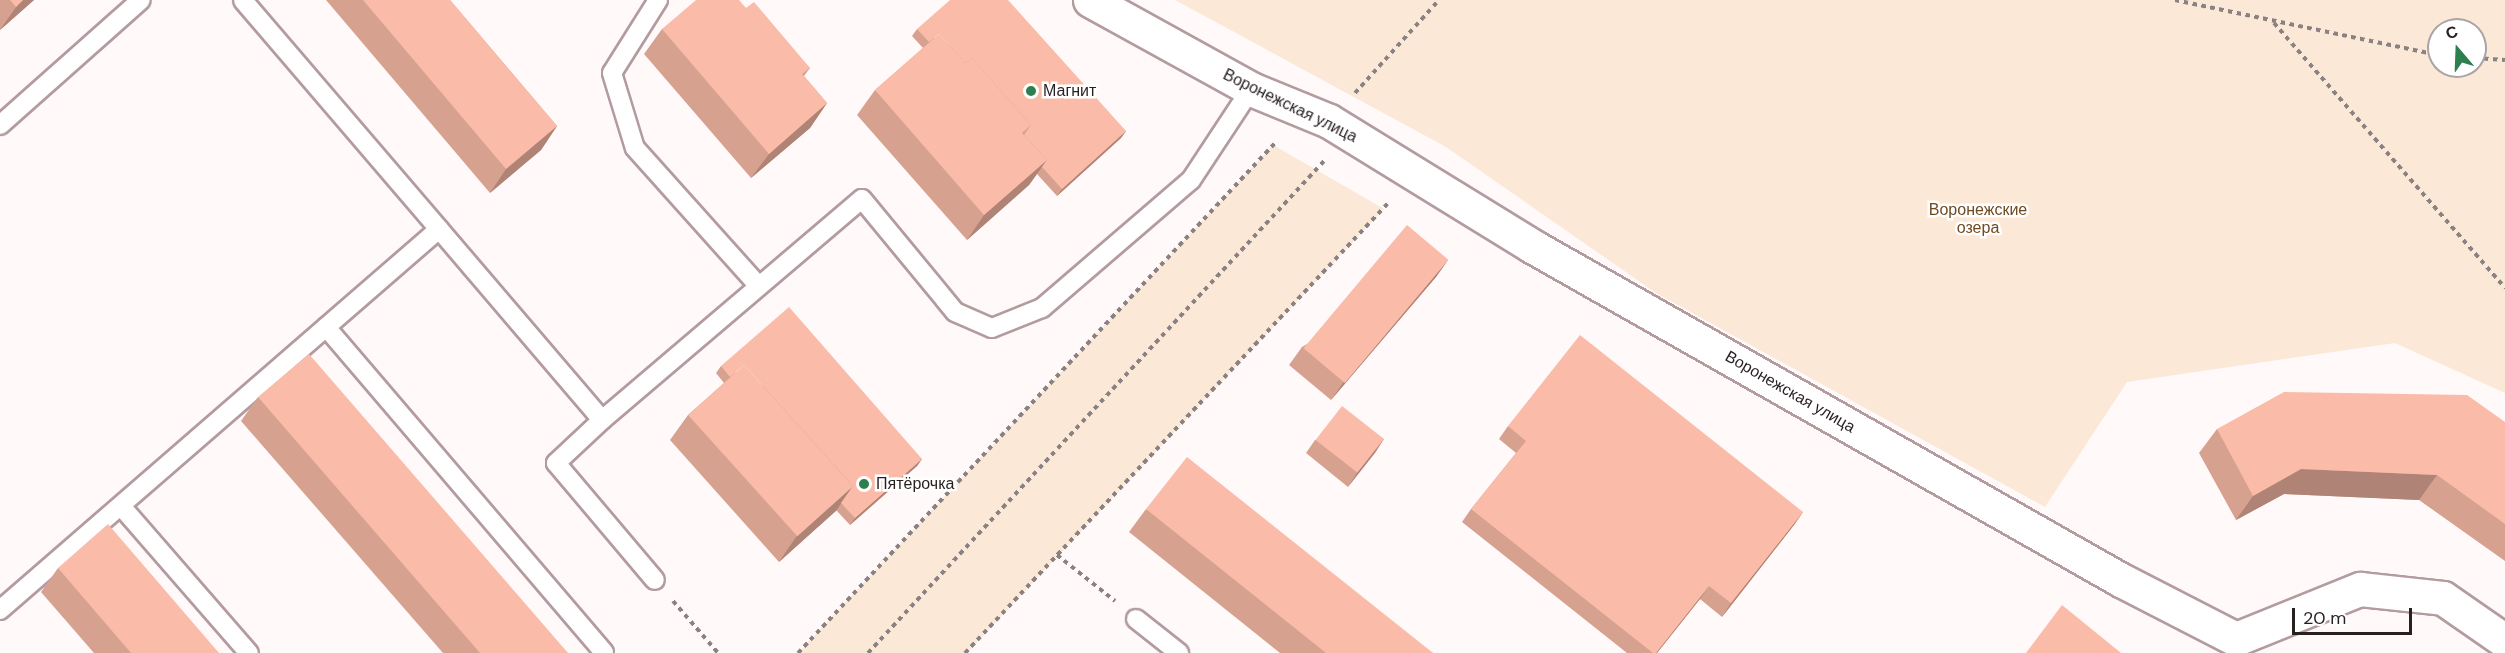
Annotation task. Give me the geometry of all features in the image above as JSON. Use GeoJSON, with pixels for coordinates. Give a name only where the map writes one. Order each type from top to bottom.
{"type":"FeatureCollection","features":[{"type":"Feature","properties":{"kind":"street","name":"Воронежская улица"},"geometry":{"type":"LineString","coordinates":[[1090,0],[1251,89],[1326,121],[2235,646],[2282,616],[2360,589],[2443,598],[2505,641]]}},
{"type":"Feature","properties":{"kind":"lane"},"geometry":{"type":"LineString","coordinates":[[0,125],[141,0]]}},
{"type":"Feature","properties":{"kind":"lane"},"geometry":{"type":"LineString","coordinates":[[243,0],[602,420]]}},
{"type":"Feature","properties":{"kind":"lane"},"geometry":{"type":"LineString","coordinates":[[658,0],[612,74],[635,148],[758,285]]}},
{"type":"Feature","properties":{"kind":"lane"},"geometry":{"type":"LineString","coordinates":[[655,580],[556,463],[602,420],[758,285],[862,199],[955,312],[992,328],[1042,308],[1191,180],[1251,89]]}},
{"type":"Feature","properties":{"kind":"lane"},"geometry":{"type":"LineString","coordinates":[[0,610],[439,229]]}},
{"type":"Feature","properties":{"kind":"lane"},"geometry":{"type":"LineString","coordinates":[[326,327],[604,652]]}},
{"type":"Feature","properties":{"kind":"lane"},"geometry":{"type":"LineString","coordinates":[[120,506],[249,653]]}},
{"type":"Feature","properties":{"kind":"lane"},"geometry":{"type":"LineString","coordinates":[[1136,619],[1179,653]]}},
{"type":"Feature","properties":{"kind":"path"},"geometry":{"type":"LineString","coordinates":[[798,653],[1326,121],[1439,0]]}},
{"type":"Feature","properties":{"kind":"path"},"geometry":{"type":"LineString","coordinates":[[2175,0],[2274,23],[2427,53]]}},
{"type":"Feature","properties":{"kind":"path"},"geometry":{"type":"LineString","coordinates":[[2274,23],[2505,288]]}},
{"type":"Feature","properties":{"kind":"path"},"geometry":{"type":"LineString","coordinates":[[2487,59],[2505,60]]}},
{"type":"Feature","properties":{"kind":"path"},"geometry":{"type":"LineString","coordinates":[[868,653],[1326,121]]}},
{"type":"Feature","properties":{"kind":"path"},"geometry":{"type":"LineString","coordinates":[[965,653],[1413,173]]}},
{"type":"Feature","properties":{"kind":"path"},"geometry":{"type":"LineString","coordinates":[[1057,555],[1136,619]]}},
{"type":"Feature","properties":{"kind":"path"},"geometry":{"type":"LineString","coordinates":[[655,580],[718,653]]}},
{"type":"Feature","properties":{"kind":"green space","name":"Воронежские озера"},"geometry":{"type":"Polygon","coordinates":[[[1175,0],[2505,0],[2505,393],[2395,343],[2127,382],[2045,507],[1656,293],[1446,147],[1175,0]]]}},
{"type":"Feature","properties":{"kind":"green space"},"geometry":{"type":"Polygon","coordinates":[[[1273,145],[1384,209],[967,653],[798,653],[1273,145]]]}},
{"type":"Feature","properties":{"kind":"building"},"geometry":{"type":"Polygon","coordinates":[[[10,0],[23,0],[16,7],[10,0]]]}},
{"type":"Feature","properties":{"kind":"building"},"geometry":{"type":"Polygon","coordinates":[[[363,0],[450,0],[557,126],[506,169],[363,0]]]}},
{"type":"Feature","properties":{"kind":"building"},"geometry":{"type":"Polygon","coordinates":[[[696,0],[739,0],[746,8],[754,2],[810,68],[802,74],[827,103],[769,154],[662,29],[696,0]]]}},
{"type":"Feature","properties":{"kind":"building"},"geometry":{"type":"Polygon","coordinates":[[[950,0],[1008,0],[1126,131],[1062,189],[1042,167],[1047,160],[1024,135],[1031,125],[972,58],[965,63],[939,34],[929,42],[917,29],[950,0]]]}},
{"type":"Feature","properties":{"kind":"building"},"geometry":{"type":"Polygon","coordinates":[[[939,34],[965,63],[972,58],[1031,125],[1022,133],[1047,160],[984,215],[875,90],[939,34]]]}},
{"type":"Feature","properties":{"kind":"building"},"geometry":{"type":"Polygon","coordinates":[[[1407,225],[1448,260],[1345,383],[1304,348],[1407,225]]]}},
{"type":"Feature","properties":{"kind":"building"},"geometry":{"type":"Polygon","coordinates":[[[789,307],[922,459],[855,518],[841,503],[853,486],[744,365],[730,377],[721,366],[789,307]]]}},
{"type":"Feature","properties":{"kind":"building"},"geometry":{"type":"Polygon","coordinates":[[[1580,335],[1803,512],[1731,603],[1709,586],[1656,653],[1653,653],[1471,509],[1526,441],[1508,426],[1580,335]]]}},
{"type":"Feature","properties":{"kind":"building"},"geometry":{"type":"Polygon","coordinates":[[[309,354],[568,653],[480,653],[258,397],[309,354]]]}},
{"type":"Feature","properties":{"kind":"building"},"geometry":{"type":"Polygon","coordinates":[[[744,365],[853,486],[797,536],[688,415],[744,365]]]}},
{"type":"Feature","properties":{"kind":"building"},"geometry":{"type":"Polygon","coordinates":[[[2284,392],[2467,395],[2505,422],[2505,524],[2437,475],[2301,469],[2253,496],[2217,429],[2284,392]]]}},
{"type":"Feature","properties":{"kind":"building"},"geometry":{"type":"Polygon","coordinates":[[[1342,406],[1384,439],[1357,473],[1316,440],[1342,406]]]}},
{"type":"Feature","properties":{"kind":"building"},"geometry":{"type":"Polygon","coordinates":[[[1187,457],[1433,653],[1326,653],[1146,509],[1187,457]]]}},
{"type":"Feature","properties":{"kind":"building"},"geometry":{"type":"Polygon","coordinates":[[[108,524],[219,653],[131,653],[58,568],[108,524]]]}},
{"type":"Feature","properties":{"kind":"building"},"geometry":{"type":"Polygon","coordinates":[[[2062,605],[2121,653],[2026,653],[2062,605]]]}},
{"type":"Feature","properties":{"kind":"place","name":"Магнит"},"geometry":{"type":"Point","coordinates":[1031,91]}},
{"type":"Feature","properties":{"kind":"place","name":"Пятёрочка"},"geometry":{"type":"Point","coordinates":[864,484]}}]}
